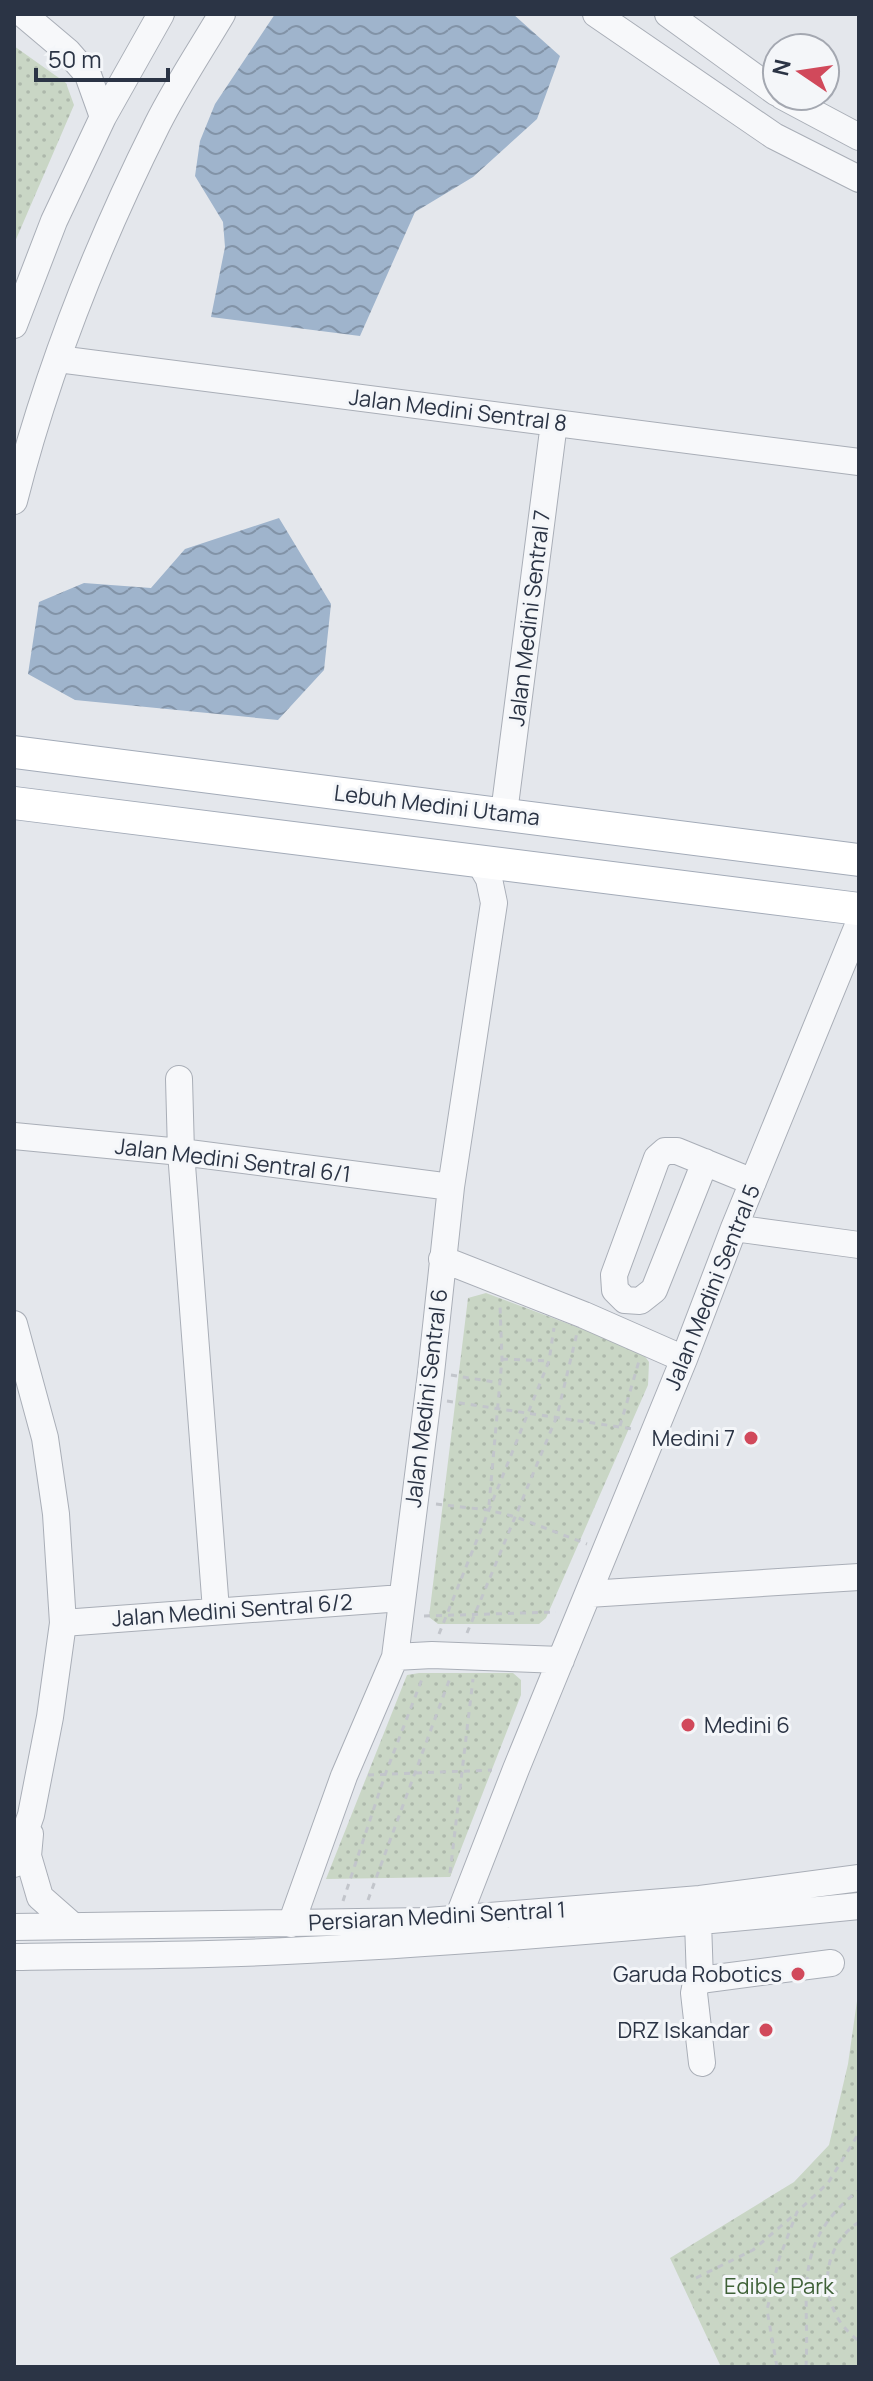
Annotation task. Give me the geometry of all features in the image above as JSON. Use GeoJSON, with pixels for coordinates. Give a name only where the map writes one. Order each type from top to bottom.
{"type":"FeatureCollection","features":[{"type":"Feature","properties":{"kind":"main road","name":"Lebuh Medini Utama"},"geometry":{"type":"LineString","coordinates":[[14,752],[859,860]]}},
{"type":"Feature","properties":{"kind":"main road"},"geometry":{"type":"LineString","coordinates":[[14,803],[859,909]]}},
{"type":"Feature","properties":{"kind":"street"},"geometry":{"type":"LineString","coordinates":[[23,14],[68,52],[88,75],[103,117]]}},
{"type":"Feature","properties":{"kind":"street"},"geometry":{"type":"LineString","coordinates":[[14,325],[54,221],[103,117],[161,14]]}},
{"type":"Feature","properties":{"kind":"street"},"geometry":{"type":"LineString","coordinates":[[14,501],[29,442],[108,227],[159,122],[222,14]]}},
{"type":"Feature","properties":{"kind":"street"},"geometry":{"type":"LineString","coordinates":[[596,14],[774,136],[859,179]]}},
{"type":"Feature","properties":{"kind":"street"},"geometry":{"type":"LineString","coordinates":[[668,14],[761,81]]}},
{"type":"Feature","properties":{"kind":"street"},"geometry":{"type":"LineString","coordinates":[[812,112],[859,137]]}},
{"type":"Feature","properties":{"kind":"street","name":"Jalan Medini Sentral 8"},"geometry":{"type":"LineString","coordinates":[[58,359],[859,462]]}},
{"type":"Feature","properties":{"kind":"street","name":"Jalan Medini Sentral 7"},"geometry":{"type":"LineString","coordinates":[[504,813],[554,423]]}},
{"type":"Feature","properties":{"kind":"street","name":"Jalan Medini Sentral 6"},"geometry":{"type":"LineString","coordinates":[[291,1924],[344,1776],[395,1657],[451,1187],[494,903],[489,879],[478,860]]}},
{"type":"Feature","properties":{"kind":"street","name":"Jalan Medini Sentral 5"},"geometry":{"type":"LineString","coordinates":[[458,1918],[859,923]]}},
{"type":"Feature","properties":{"kind":"street"},"geometry":{"type":"LineString","coordinates":[[179,1079],[181,1152],[216,1610]]}},
{"type":"Feature","properties":{"kind":"street","name":"Jalan Medini Sentral 6/1"},"geometry":{"type":"LineString","coordinates":[[14,1136],[181,1152],[451,1187]]}},
{"type":"Feature","properties":{"kind":"street"},"geometry":{"type":"LineString","coordinates":[[705,1162],[654,1290],[640,1301],[625,1300],[615,1290],[614,1275],[657,1158],[665,1151],[677,1151],[705,1162],[753,1182]]}},
{"type":"Feature","properties":{"kind":"street"},"geometry":{"type":"LineString","coordinates":[[734,1228],[859,1245]]}},
{"type":"Feature","properties":{"kind":"street"},"geometry":{"type":"LineString","coordinates":[[442,1259],[584,1315],[684,1359]]}},
{"type":"Feature","properties":{"kind":"street"},"geometry":{"type":"LineString","coordinates":[[14,1324],[45,1438],[56,1514],[63,1623],[50,1717],[31,1815],[28,1856],[40,1897],[73,1926]]}},
{"type":"Feature","properties":{"kind":"street"},"geometry":{"type":"LineString","coordinates":[[584,1602],[859,1577]]}},
{"type":"Feature","properties":{"kind":"street","name":"Jalan Medini Sentral 6/2"},"geometry":{"type":"LineString","coordinates":[[63,1623],[216,1610],[401,1607]]}},
{"type":"Feature","properties":{"kind":"street"},"geometry":{"type":"LineString","coordinates":[[395,1657],[432,1655],[561,1660]]}},
{"type":"Feature","properties":{"kind":"street"},"geometry":{"type":"LineString","coordinates":[[14,1864],[31,1815]]}},
{"type":"Feature","properties":{"kind":"street","name":"Persiaran Medini Sentral 1"},"geometry":{"type":"LineString","coordinates":[[14,1927],[428,1921],[700,1899],[859,1878]]}},
{"type":"Feature","properties":{"kind":"street","name":"Persiaran Medini Sentral 1"},"geometry":{"type":"LineString","coordinates":[[14,1957],[284,1951],[493,1939],[859,1906]]}},
{"type":"Feature","properties":{"kind":"street"},"geometry":{"type":"LineString","coordinates":[[698,1922],[700,1980]]}},
{"type":"Feature","properties":{"kind":"street"},"geometry":{"type":"LineString","coordinates":[[702,2063],[694,1993],[696,1983],[831,1963]]}},
{"type":"Feature","properties":{"kind":"path"},"geometry":{"type":"LineString","coordinates":[[488,1510],[502,1359],[499,1281]]}},
{"type":"Feature","properties":{"kind":"path"},"geometry":{"type":"LineString","coordinates":[[348,1924],[385,1775],[445,1616],[549,1361],[558,1305]]}},
{"type":"Feature","properties":{"kind":"path"},"geometry":{"type":"LineString","coordinates":[[348,1924],[413,1773],[557,1416],[576,1334],[584,1315]]}},
{"type":"Feature","properties":{"kind":"path"},"geometry":{"type":"LineString","coordinates":[[502,1359],[549,1361]]}},
{"type":"Feature","properties":{"kind":"path"},"geometry":{"type":"LineString","coordinates":[[620,1426],[639,1360]]}},
{"type":"Feature","properties":{"kind":"path"},"geometry":{"type":"LineString","coordinates":[[429,1385],[500,1383]]}},
{"type":"Feature","properties":{"kind":"path"},"geometry":{"type":"LineString","coordinates":[[429,1385],[498,1408],[654,1432]]}},
{"type":"Feature","properties":{"kind":"path"},"geometry":{"type":"LineString","coordinates":[[414,1502],[488,1510],[516,1517],[605,1552]]}},
{"type":"Feature","properties":{"kind":"path"},"geometry":{"type":"LineString","coordinates":[[401,1607],[445,1616],[584,1602]]}},
{"type":"Feature","properties":{"kind":"path"},"geometry":{"type":"LineString","coordinates":[[450,1877],[473,1679]]}},
{"type":"Feature","properties":{"kind":"path"},"geometry":{"type":"LineString","coordinates":[[344,1776],[516,1769]]}},
{"type":"Feature","properties":{"kind":"path"},"geometry":{"type":"LineString","coordinates":[[696,2278],[753,2250],[797,2212],[828,2183],[858,2136]]}},
{"type":"Feature","properties":{"kind":"path"},"geometry":{"type":"LineString","coordinates":[[806,2367],[805,2282],[814,2240],[843,2202],[859,2190]]}},
{"type":"Feature","properties":{"kind":"path"},"geometry":{"type":"LineString","coordinates":[[777,2367],[767,2310],[779,2259],[797,2212]]}},
{"type":"Feature","properties":{"kind":"path"},"geometry":{"type":"LineString","coordinates":[[859,2222],[843,2235],[835,2247],[830,2260],[827,2288],[835,2315],[859,2341]]}},
{"type":"Feature","properties":{"kind":"green space"},"geometry":{"type":"Polygon","coordinates":[[[14,46],[66,83],[74,105],[14,244],[14,46]]]}},
{"type":"Feature","properties":{"kind":"green space"},"geometry":{"type":"Polygon","coordinates":[[[486,1293],[641,1351],[649,1362],[648,1385],[546,1618],[539,1624],[438,1624],[429,1617],[468,1298],[486,1293]]]}},
{"type":"Feature","properties":{"kind":"green space"},"geometry":{"type":"Polygon","coordinates":[[[513,1673],[521,1680],[521,1695],[450,1877],[326,1879],[407,1675],[513,1673]]]}},
{"type":"Feature","properties":{"kind":"green space","name":"Edible Park"},"geometry":{"type":"Polygon","coordinates":[[[859,1987],[859,2367],[721,2367],[670,2258],[794,2182],[829,2145],[848,2064],[859,1987]]]}},
{"type":"Feature","properties":{"kind":"water"},"geometry":{"type":"Polygon","coordinates":[[[275,14],[513,14],[560,56],[537,119],[473,177],[415,212],[360,336],[211,317],[225,247],[223,222],[195,176],[200,141],[215,104],[275,14]]]}},
{"type":"Feature","properties":{"kind":"water"},"geometry":{"type":"Polygon","coordinates":[[[279,518],[331,604],[324,670],[278,720],[75,700],[28,674],[39,602],[84,583],[151,588],[185,549],[279,518]]]}},
{"type":"Feature","properties":{"kind":"place","name":"Medini 7"},"geometry":{"type":"Point","coordinates":[751,1438]}},
{"type":"Feature","properties":{"kind":"place","name":"Medini 6"},"geometry":{"type":"Point","coordinates":[688,1725]}},
{"type":"Feature","properties":{"kind":"place","name":"Garuda Robotics"},"geometry":{"type":"Point","coordinates":[798,1974]}},
{"type":"Feature","properties":{"kind":"place","name":"DRZ Iskandar"},"geometry":{"type":"Point","coordinates":[766,2030]}}]}
